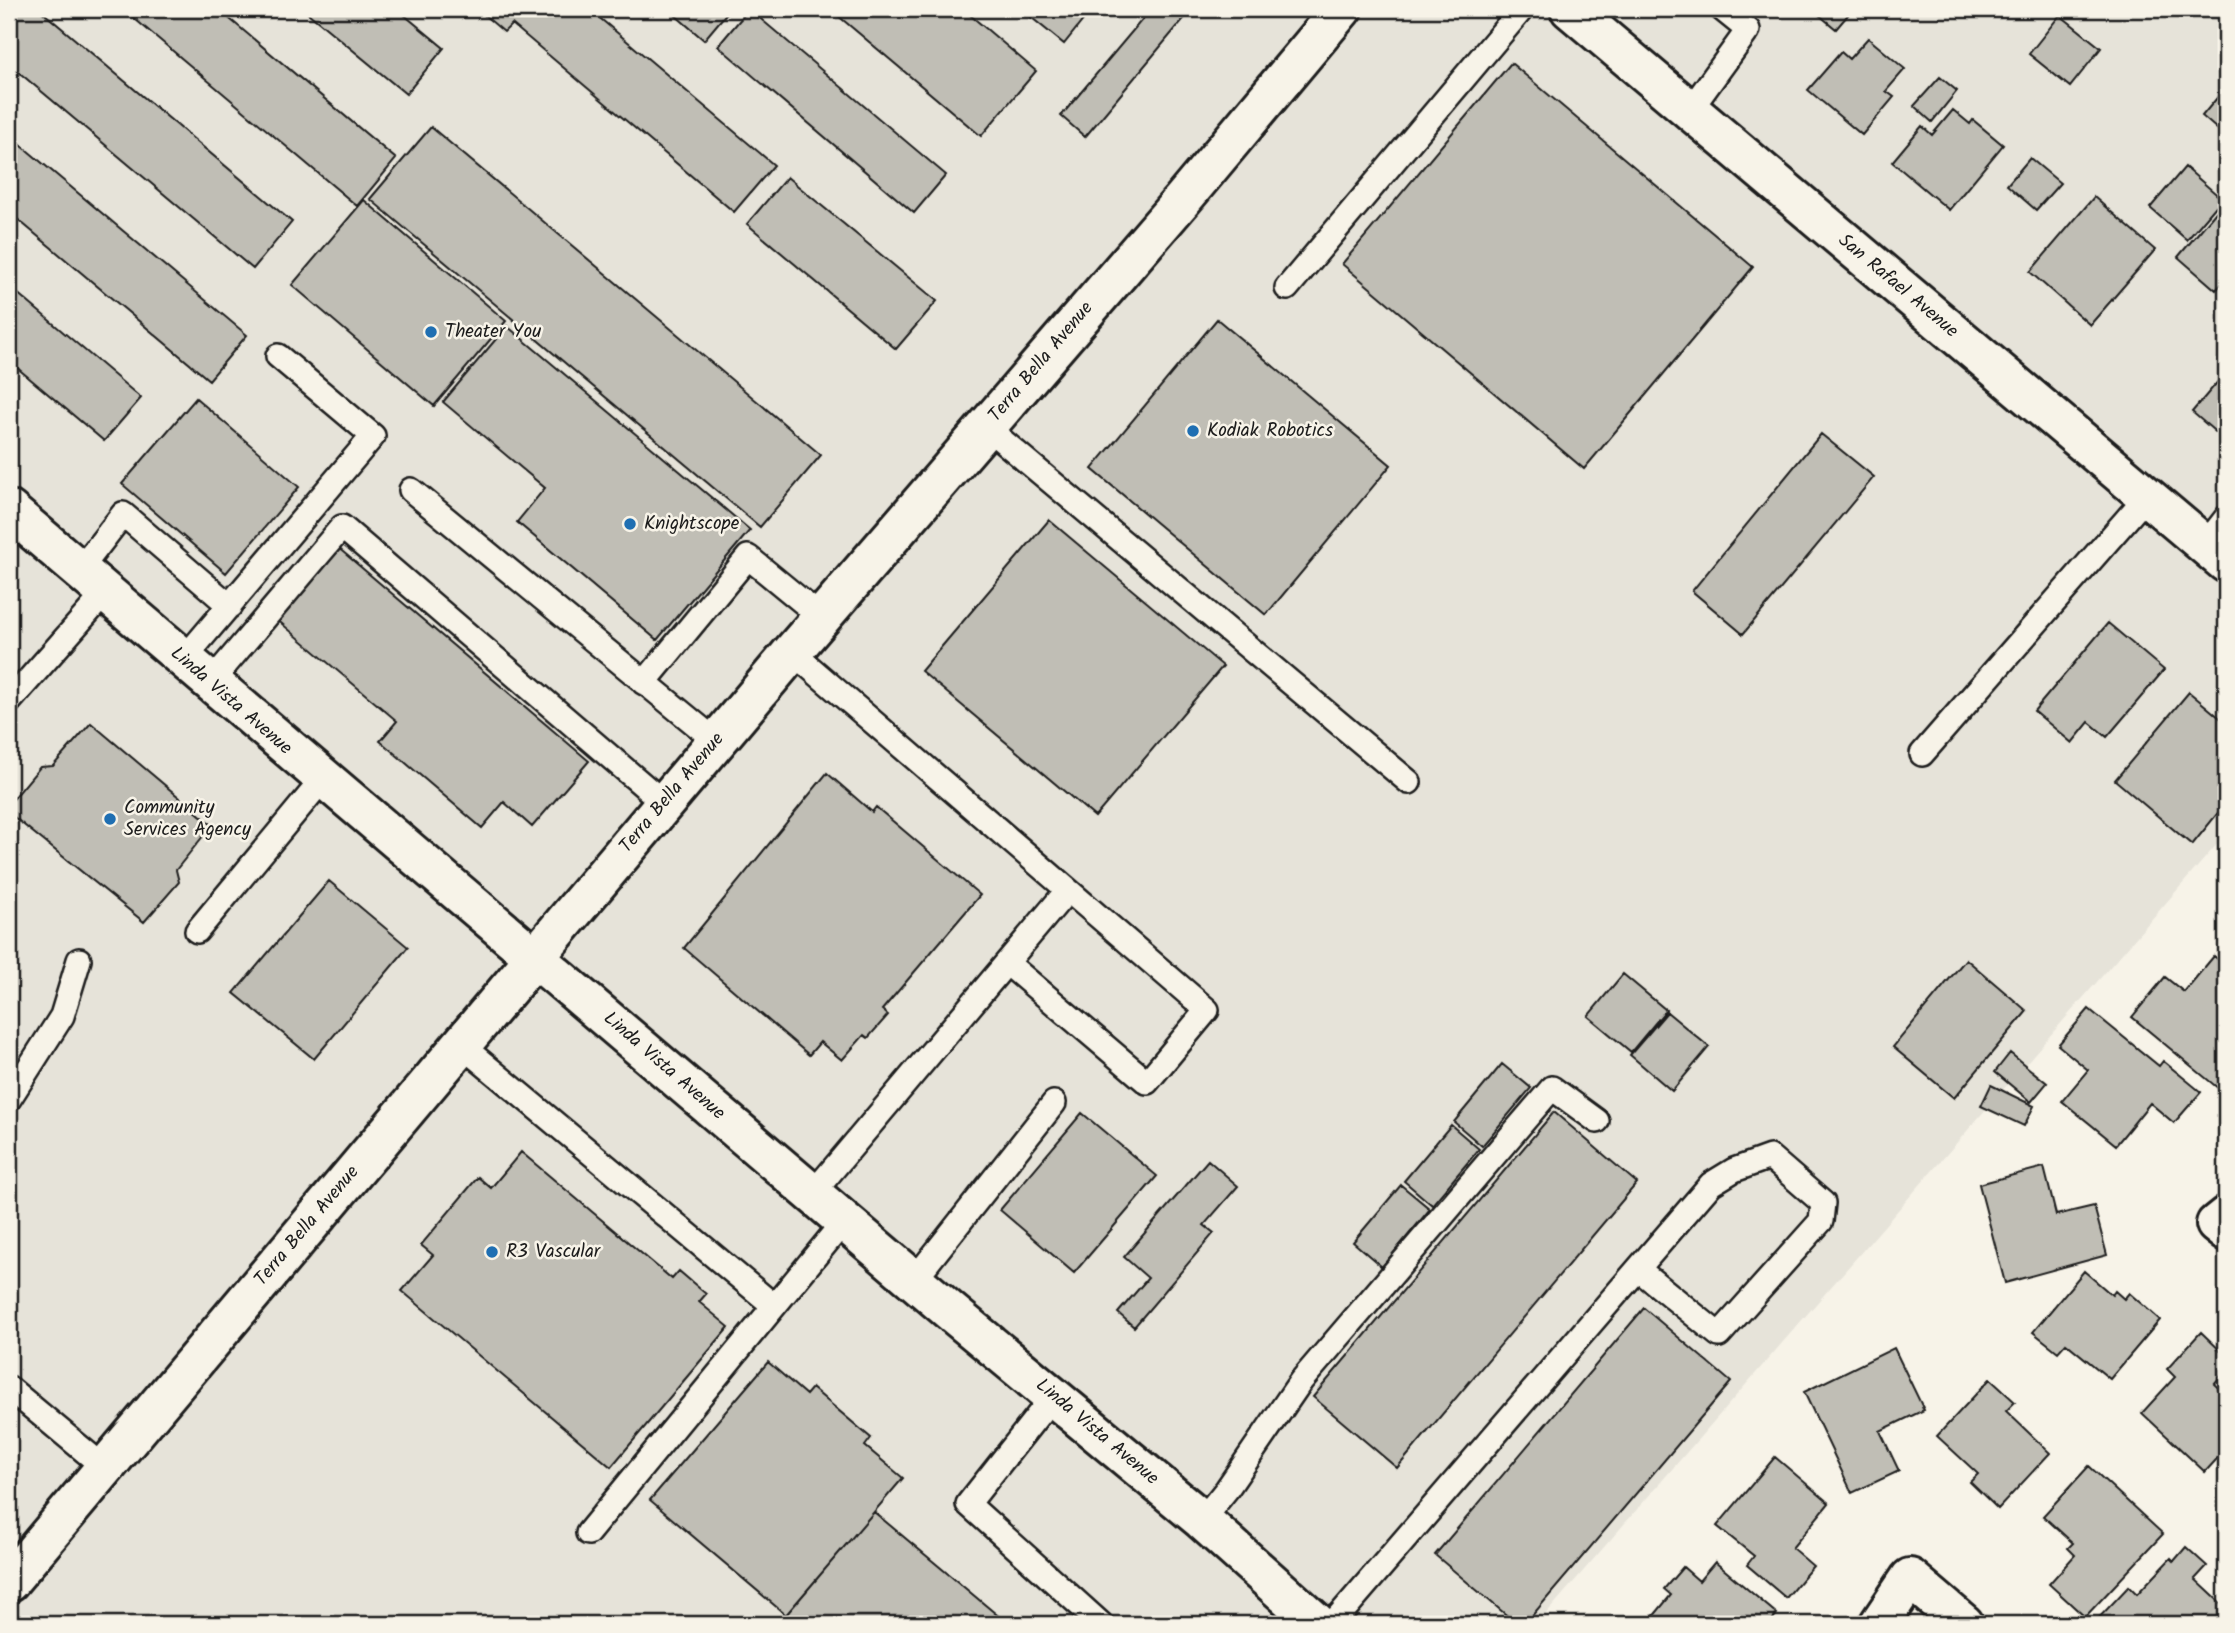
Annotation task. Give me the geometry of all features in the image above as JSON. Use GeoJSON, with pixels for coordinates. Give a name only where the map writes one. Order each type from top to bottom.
{"type":"FeatureCollection","features":[{"type":"Feature","properties":{"kind":"street","name":"Terra Bella Avenue"},"geometry":{"type":"LineString","coordinates":[[9,1582],[821,617],[1342,9]]}},
{"type":"Feature","properties":{"kind":"street","name":"San Rafael Avenue"},"geometry":{"type":"LineString","coordinates":[[1570,9],[2147,496],[2219,542]]}},
{"type":"Feature","properties":{"kind":"street","name":"Linda Vista Avenue"},"geometry":{"type":"LineString","coordinates":[[9,510],[914,1280],[1202,1520],[1318,1624]]}},
{"type":"Feature","properties":{"kind":"street"},"geometry":{"type":"LineString","coordinates":[[2226,1216],[2216,1224],[2226,1232]]}},
{"type":"Feature","properties":{"kind":"street"},"geometry":{"type":"LineString","coordinates":[[1879,1624],[1910,1578],[1964,1624]]}},
{"type":"Feature","properties":{"kind":"lane"},"geometry":{"type":"LineString","coordinates":[[1287,288],[1522,9]]}},
{"type":"Feature","properties":{"kind":"lane"},"geometry":{"type":"LineString","coordinates":[[1690,110],[1748,30],[1722,9]]}},
{"type":"Feature","properties":{"kind":"lane"},"geometry":{"type":"LineString","coordinates":[[197,672],[230,606],[373,436],[278,356]]}},
{"type":"Feature","properties":{"kind":"lane"},"geometry":{"type":"LineString","coordinates":[[986,427],[1409,782]]}},
{"type":"Feature","properties":{"kind":"lane"},"geometry":{"type":"LineString","coordinates":[[411,489],[716,741]]}},
{"type":"Feature","properties":{"kind":"lane"},"geometry":{"type":"LineString","coordinates":[[1922,754],[2147,496]]}},
{"type":"Feature","properties":{"kind":"lane"},"geometry":{"type":"LineString","coordinates":[[9,702],[92,581],[123,514],[230,606]]}},
{"type":"Feature","properties":{"kind":"lane"},"geometry":{"type":"LineString","coordinates":[[197,672],[342,527],[664,803]]}},
{"type":"Feature","properties":{"kind":"lane"},"geometry":{"type":"LineString","coordinates":[[645,683],[748,557],[821,617]]}},
{"type":"Feature","properties":{"kind":"lane"},"geometry":{"type":"LineString","coordinates":[[792,652],[1207,1010],[1147,1082],[1007,963]]}},
{"type":"Feature","properties":{"kind":"lane"},"geometry":{"type":"LineString","coordinates":[[197,931],[323,779]]}},
{"type":"Feature","properties":{"kind":"lane"},"geometry":{"type":"LineString","coordinates":[[813,1194],[1067,891]]}},
{"type":"Feature","properties":{"kind":"lane"},"geometry":{"type":"LineString","coordinates":[[9,1099],[62,1016],[79,960]]}},
{"type":"Feature","properties":{"kind":"lane"},"geometry":{"type":"LineString","coordinates":[[460,1044],[774,1306]]}},
{"type":"Feature","properties":{"kind":"lane"},"geometry":{"type":"LineString","coordinates":[[1202,1520],[1227,1489],[1301,1381],[1552,1088],[1597,1121]]}},
{"type":"Feature","properties":{"kind":"lane"},"geometry":{"type":"LineString","coordinates":[[914,1280],[1054,1102]]}},
{"type":"Feature","properties":{"kind":"lane"},"geometry":{"type":"LineString","coordinates":[[1332,1624],[1711,1184],[1734,1170],[1770,1157],[1823,1203],[1821,1221],[1719,1335],[1638,1269]]}},
{"type":"Feature","properties":{"kind":"lane"},"geometry":{"type":"LineString","coordinates":[[587,1532],[845,1220]]}},
{"type":"Feature","properties":{"kind":"lane"},"geometry":{"type":"LineString","coordinates":[[9,1388],[105,1468]]}},
{"type":"Feature","properties":{"kind":"lane"},"geometry":{"type":"LineString","coordinates":[[1054,1395],[968,1504],[1101,1624]]}},
{"type":"Feature","properties":{"kind":"shaded area"},"geometry":{"type":"Polygon","coordinates":[[[9,9],[2226,9],[2226,834],[1537,1624],[9,1624],[9,9]]]}},
{"type":"Feature","properties":{"kind":"building"},"geometry":{"type":"Polygon","coordinates":[[[9,9],[39,9],[292,222],[253,269],[9,64],[9,9]]]}},
{"type":"Feature","properties":{"kind":"building"},"geometry":{"type":"Polygon","coordinates":[[[123,9],[218,9],[396,159],[357,206],[123,9]]]}},
{"type":"Feature","properties":{"kind":"building"},"geometry":{"type":"Polygon","coordinates":[[[303,9],[397,9],[444,48],[406,94],[303,9]]]}},
{"type":"Feature","properties":{"kind":"building"},"geometry":{"type":"Polygon","coordinates":[[[477,9],[589,9],[774,165],[734,212],[512,24],[504,32],[477,9]]]}},
{"type":"Feature","properties":{"kind":"building"},"geometry":{"type":"Polygon","coordinates":[[[668,9],[730,9],[704,40],[668,9]]]}},
{"type":"Feature","properties":{"kind":"building"},"geometry":{"type":"Polygon","coordinates":[[[749,9],[946,175],[914,213],[718,46],[749,9]]]}},
{"type":"Feature","properties":{"kind":"building"},"geometry":{"type":"Polygon","coordinates":[[[830,9],[963,9],[1036,71],[981,136],[830,9]]]}},
{"type":"Feature","properties":{"kind":"building"},"geometry":{"type":"Polygon","coordinates":[[[1021,9],[1092,9],[1064,44],[1021,9]]]}},
{"type":"Feature","properties":{"kind":"building"},"geometry":{"type":"Polygon","coordinates":[[[1151,9],[1192,9],[1085,137],[1061,116],[1151,9]]]}},
{"type":"Feature","properties":{"kind":"building"},"geometry":{"type":"Polygon","coordinates":[[[1812,9],[1853,9],[1836,29],[1812,9]]]}},
{"type":"Feature","properties":{"kind":"building"},"geometry":{"type":"Polygon","coordinates":[[[2060,15],[2101,48],[2070,87],[2029,54],[2060,15]]]}},
{"type":"Feature","properties":{"kind":"building"},"geometry":{"type":"Polygon","coordinates":[[[1868,38],[1905,69],[1886,91],[1894,97],[1862,135],[1808,90],[1841,52],[1849,59],[1868,38]]]}},
{"type":"Feature","properties":{"kind":"building"},"geometry":{"type":"Polygon","coordinates":[[[1511,63],[1753,267],[1584,469],[1342,264],[1511,63]]]}},
{"type":"Feature","properties":{"kind":"building"},"geometry":{"type":"Polygon","coordinates":[[[1940,77],[1957,91],[1932,122],[1914,106],[1940,77]]]}},
{"type":"Feature","properties":{"kind":"building"},"geometry":{"type":"Polygon","coordinates":[[[2226,87],[2226,137],[2202,116],[2226,87]]]}},
{"type":"Feature","properties":{"kind":"building"},"geometry":{"type":"Polygon","coordinates":[[[1953,110],[1970,124],[1973,120],[2003,145],[1949,210],[1892,162],[1922,126],[1932,135],[1953,110]]]}},
{"type":"Feature","properties":{"kind":"building"},"geometry":{"type":"Polygon","coordinates":[[[431,127],[821,455],[760,527],[370,199],[431,127]]]}},
{"type":"Feature","properties":{"kind":"building"},"geometry":{"type":"Polygon","coordinates":[[[9,135],[247,335],[209,380],[9,212],[9,135]]]}},
{"type":"Feature","properties":{"kind":"building"},"geometry":{"type":"Polygon","coordinates":[[[2030,158],[2060,183],[2036,210],[2007,185],[2030,158]]]}},
{"type":"Feature","properties":{"kind":"building"},"geometry":{"type":"Polygon","coordinates":[[[2185,167],[2222,199],[2187,240],[2150,208],[2185,167]]]}},
{"type":"Feature","properties":{"kind":"building"},"geometry":{"type":"Polygon","coordinates":[[[787,177],[937,301],[896,349],[747,224],[787,177]]]}},
{"type":"Feature","properties":{"kind":"building"},"geometry":{"type":"Polygon","coordinates":[[[2094,197],[2155,250],[2090,325],[2030,272],[2094,197]]]}},
{"type":"Feature","properties":{"kind":"building"},"geometry":{"type":"Polygon","coordinates":[[[364,200],[506,321],[434,406],[292,285],[364,200]]]}},
{"type":"Feature","properties":{"kind":"building"},"geometry":{"type":"Polygon","coordinates":[[[2226,200],[2226,279],[2216,290],[2178,257],[2226,200]]]}},
{"type":"Feature","properties":{"kind":"building"},"geometry":{"type":"Polygon","coordinates":[[[9,286],[141,398],[104,441],[9,361],[9,286]]]}},
{"type":"Feature","properties":{"kind":"building"},"geometry":{"type":"Polygon","coordinates":[[[1217,319],[1391,465],[1266,615],[1092,469],[1217,319]]]}},
{"type":"Feature","properties":{"kind":"building"},"geometry":{"type":"Polygon","coordinates":[[[507,326],[750,530],[657,640],[517,522],[545,488],[443,402],[507,326]]]}},
{"type":"Feature","properties":{"kind":"building"},"geometry":{"type":"Polygon","coordinates":[[[2226,372],[2226,441],[2192,412],[2226,372]]]}},
{"type":"Feature","properties":{"kind":"building"},"geometry":{"type":"Polygon","coordinates":[[[196,398],[299,487],[226,573],[122,484],[196,398]]]}},
{"type":"Feature","properties":{"kind":"building"},"geometry":{"type":"Polygon","coordinates":[[[1821,434],[1874,477],[1743,634],[1692,591],[1821,434]]]}},
{"type":"Feature","properties":{"kind":"building"},"geometry":{"type":"Polygon","coordinates":[[[1049,520],[1223,666],[1095,817],[921,671],[1049,520]]]}},
{"type":"Feature","properties":{"kind":"building"},"geometry":{"type":"Polygon","coordinates":[[[336,546],[589,761],[532,827],[504,802],[482,828],[380,741],[397,721],[275,618],[336,546]]]}},
{"type":"Feature","properties":{"kind":"building"},"geometry":{"type":"Polygon","coordinates":[[[2108,623],[2164,670],[2107,737],[2089,722],[2072,743],[2034,711],[2108,623]]]}},
{"type":"Feature","properties":{"kind":"building"},"geometry":{"type":"Polygon","coordinates":[[[2189,692],[2226,723],[2226,803],[2192,845],[2115,780],[2189,692]]]}},
{"type":"Feature","properties":{"kind":"building","name":"Community Services Agency"},"geometry":{"type":"Polygon","coordinates":[[[91,723],[212,825],[176,870],[179,882],[144,922],[9,813],[9,804],[40,767],[53,766],[91,723]]]}},
{"type":"Feature","properties":{"kind":"building"},"geometry":{"type":"Polygon","coordinates":[[[827,773],[872,812],[876,807],[980,895],[882,1010],[888,1015],[868,1038],[864,1035],[842,1060],[820,1042],[809,1055],[684,948],[827,773]]]}},
{"type":"Feature","properties":{"kind":"building"},"geometry":{"type":"Polygon","coordinates":[[[329,881],[408,947],[314,1059],[234,993],[329,881]]]}},
{"type":"Feature","properties":{"kind":"building"},"geometry":{"type":"Polygon","coordinates":[[[2214,956],[2226,966],[2225,1094],[2132,1017],[2165,977],[2184,992],[2214,956]]]}},
{"type":"Feature","properties":{"kind":"building"},"geometry":{"type":"Polygon","coordinates":[[[1966,959],[2027,1011],[1954,1098],[1893,1047],[1966,959]]]}},
{"type":"Feature","properties":{"kind":"building"},"geometry":{"type":"Polygon","coordinates":[[[1623,974],[1666,1010],[1631,1052],[1588,1016],[1623,974]]]}},
{"type":"Feature","properties":{"kind":"building"},"geometry":{"type":"Polygon","coordinates":[[[2089,1009],[2159,1066],[2163,1061],[2201,1092],[2174,1123],[2150,1103],[2116,1145],[2062,1101],[2088,1070],[2058,1045],[2089,1009]]]}},
{"type":"Feature","properties":{"kind":"building"},"geometry":{"type":"Polygon","coordinates":[[[1667,1012],[1709,1047],[1672,1091],[1630,1055],[1667,1012]]]}},
{"type":"Feature","properties":{"kind":"building"},"geometry":{"type":"Polygon","coordinates":[[[2010,1053],[2047,1083],[2031,1102],[1995,1072],[2010,1053]]]}},
{"type":"Feature","properties":{"kind":"building"},"geometry":{"type":"Polygon","coordinates":[[[1502,1064],[1531,1088],[1482,1146],[1454,1122],[1502,1064]]]}},
{"type":"Feature","properties":{"kind":"building"},"geometry":{"type":"Polygon","coordinates":[[[1991,1085],[2034,1106],[2024,1126],[1981,1106],[1991,1085]]]}},
{"type":"Feature","properties":{"kind":"building"},"geometry":{"type":"Polygon","coordinates":[[[1554,1112],[1637,1183],[1397,1468],[1313,1397],[1554,1112]]]}},
{"type":"Feature","properties":{"kind":"building"},"geometry":{"type":"Polygon","coordinates":[[[1082,1113],[1157,1176],[1074,1273],[1000,1210],[1082,1113]]]}},
{"type":"Feature","properties":{"kind":"building"},"geometry":{"type":"Polygon","coordinates":[[[1451,1125],[1479,1149],[1432,1205],[1404,1181],[1451,1125]]]}},
{"type":"Feature","properties":{"kind":"building"},"geometry":{"type":"Polygon","coordinates":[[[521,1152],[672,1279],[679,1271],[706,1294],[699,1302],[729,1327],[611,1467],[402,1291],[433,1255],[421,1245],[478,1177],[491,1188],[521,1152]]]}},
{"type":"Feature","properties":{"kind":"building"},"geometry":{"type":"Polygon","coordinates":[[[1208,1160],[1238,1186],[1204,1225],[1214,1233],[1134,1327],[1118,1313],[1148,1278],[1124,1257],[1208,1160]]]}},
{"type":"Feature","properties":{"kind":"building"},"geometry":{"type":"Polygon","coordinates":[[[2044,1167],[2056,1215],[2094,1206],[2107,1255],[2005,1283],[1979,1184],[2044,1167]]]}},
{"type":"Feature","properties":{"kind":"building"},"geometry":{"type":"Polygon","coordinates":[[[1401,1185],[1430,1209],[1382,1267],[1353,1242],[1401,1185]]]}},
{"type":"Feature","properties":{"kind":"building"},"geometry":{"type":"Polygon","coordinates":[[[2084,1271],[2112,1295],[2115,1291],[2124,1299],[2129,1293],[2160,1320],[2110,1379],[2066,1343],[2058,1352],[2033,1332],[2084,1271]]]}},
{"type":"Feature","properties":{"kind":"building"},"geometry":{"type":"Polygon","coordinates":[[[1644,1308],[1731,1382],[1525,1624],[1517,1624],[1435,1555],[1644,1308]]]}},
{"type":"Feature","properties":{"kind":"building"},"geometry":{"type":"Polygon","coordinates":[[[2201,1332],[2226,1356],[2226,1370],[2214,1384],[2226,1395],[2226,1449],[2205,1472],[2142,1413],[2175,1377],[2167,1369],[2201,1332]]]}},
{"type":"Feature","properties":{"kind":"building"},"geometry":{"type":"Polygon","coordinates":[[[1894,1348],[1924,1410],[1880,1431],[1899,1471],[1852,1493],[1804,1392],[1894,1348]]]}},
{"type":"Feature","properties":{"kind":"building"},"geometry":{"type":"Polygon","coordinates":[[[768,1362],[806,1395],[812,1388],[871,1438],[865,1446],[903,1478],[786,1615],[650,1500],[768,1362]]]}},
{"type":"Feature","properties":{"kind":"building"},"geometry":{"type":"Polygon","coordinates":[[[1990,1379],[2015,1402],[2006,1411],[2050,1453],[1998,1509],[1970,1482],[1978,1474],[1937,1436],[1990,1379]]]}},
{"type":"Feature","properties":{"kind":"building"},"geometry":{"type":"Polygon","coordinates":[[[1775,1457],[1829,1503],[1792,1548],[1813,1566],[1786,1598],[1747,1565],[1754,1556],[1717,1526],[1775,1457]]]}},
{"type":"Feature","properties":{"kind":"building"},"geometry":{"type":"Polygon","coordinates":[[[2089,1466],[2163,1534],[2085,1617],[2049,1584],[2075,1555],[2068,1548],[2073,1543],[2043,1516],[2089,1466]]]}},
{"type":"Feature","properties":{"kind":"building"},"geometry":{"type":"Polygon","coordinates":[[[874,1512],[1008,1624],[778,1624],[874,1512]]]}},
{"type":"Feature","properties":{"kind":"building"},"geometry":{"type":"Polygon","coordinates":[[[2186,1547],[2207,1566],[2195,1579],[2226,1608],[2226,1624],[2094,1623],[2129,1586],[2137,1594],[2171,1558],[2174,1561],[2186,1547]]]}},
{"type":"Feature","properties":{"kind":"building"},"geometry":{"type":"Polygon","coordinates":[[[1715,1562],[1777,1614],[1769,1624],[1659,1624],[1652,1618],[1671,1595],[1664,1589],[1683,1567],[1699,1581],[1715,1562]]]}},
{"type":"Feature","properties":{"kind":"place","name":"Theater You"},"geometry":{"type":"Point","coordinates":[431,332]}},
{"type":"Feature","properties":{"kind":"place","name":"Kodiak Robotics"},"geometry":{"type":"Point","coordinates":[1193,431]}},
{"type":"Feature","properties":{"kind":"place","name":"Knightscope"},"geometry":{"type":"Point","coordinates":[630,524]}},
{"type":"Feature","properties":{"kind":"place","name":"Community Services Agency"},"geometry":{"type":"Point","coordinates":[110,819]}},
{"type":"Feature","properties":{"kind":"place","name":"R3 Vascular"},"geometry":{"type":"Point","coordinates":[492,1252]}}]}
